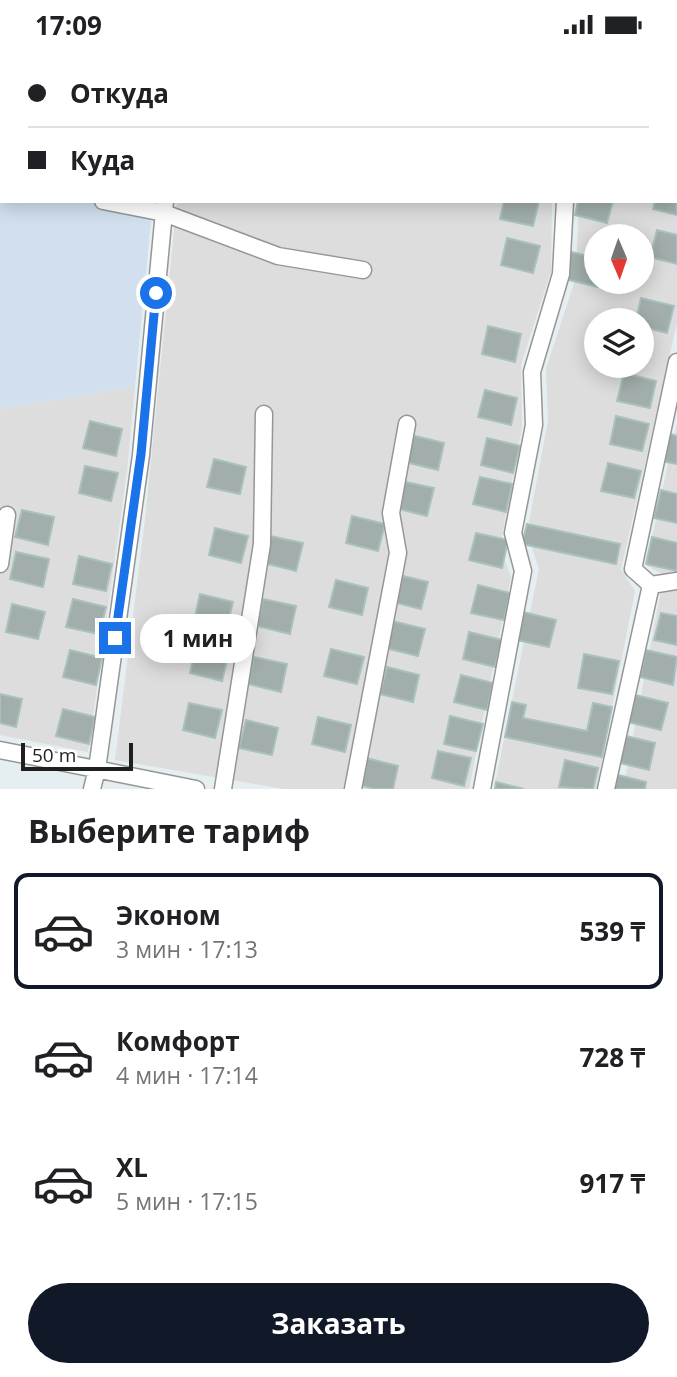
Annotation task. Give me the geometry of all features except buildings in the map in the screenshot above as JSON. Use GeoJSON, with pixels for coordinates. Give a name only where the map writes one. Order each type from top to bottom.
{"type":"FeatureCollection","features":[{"type":"Feature","properties":{"kind":"street"},"geometry":{"type":"LineString","coordinates":[[123,203],[164,207],[278,256],[363,270]]}},
{"type":"Feature","properties":{"kind":"street"},"geometry":{"type":"LineString","coordinates":[[482,789],[523,571],[513,533],[534,425],[532,372],[561,274],[565,203]]}},
{"type":"Feature","properties":{"kind":"street"},"geometry":{"type":"LineString","coordinates":[[92,789],[141,454],[164,207]]}},
{"type":"Feature","properties":{"kind":"street"},"geometry":{"type":"LineString","coordinates":[[651,585],[633,569],[677,362]]}},
{"type":"Feature","properties":{"kind":"street"},"geometry":{"type":"LineString","coordinates":[[223,789],[262,544],[264,414]]}},
{"type":"Feature","properties":{"kind":"street"},"geometry":{"type":"LineString","coordinates":[[353,789],[398,553],[391,513],[407,424]]}},
{"type":"Feature","properties":{"kind":"street"},"geometry":{"type":"LineString","coordinates":[[0,564],[7,515]]}},
{"type":"Feature","properties":{"kind":"street"},"geometry":{"type":"LineString","coordinates":[[651,585],[677,581]]}},
{"type":"Feature","properties":{"kind":"street"},"geometry":{"type":"LineString","coordinates":[[606,789],[651,585]]}},
{"type":"Feature","properties":{"kind":"street"},"geometry":{"type":"LineString","coordinates":[[0,750],[196,789]]}},
{"type":"Feature","properties":{"kind":"shaded area"},"geometry":{"type":"Polygon","coordinates":[[[0,203],[153,203],[135,386],[0,409],[0,203]]]}},
{"type":"Feature","properties":{"kind":"shaded area"},"geometry":{"type":"Polygon","coordinates":[[[177,203],[552,203],[551,271],[521,365],[522,427],[500,547],[511,577],[469,789],[284,789],[115,760],[145,520],[177,203]]]}},
{"type":"Feature","properties":{"kind":"shaded area"},"geometry":{"type":"Polygon","coordinates":[[[579,203],[677,203],[677,323],[621,569],[635,591],[596,789],[494,789],[539,569],[527,533],[548,421],[546,369],[576,277],[579,203]]]}},
{"type":"Feature","properties":{"kind":"shaded area"},"geometry":{"type":"Polygon","coordinates":[[[135,386],[127,471],[88,752],[0,735],[0,409],[135,386]]]}},
{"type":"Feature","properties":{"kind":"shaded area"},"geometry":{"type":"Polygon","coordinates":[[[677,423],[677,789],[623,789],[664,575],[646,565],[677,423]]]}},
{"type":"Feature","properties":{"kind":"route"},"geometry":{"type":"LineString","coordinates":[[115,638],[141,454],[156,293]]}}]}
